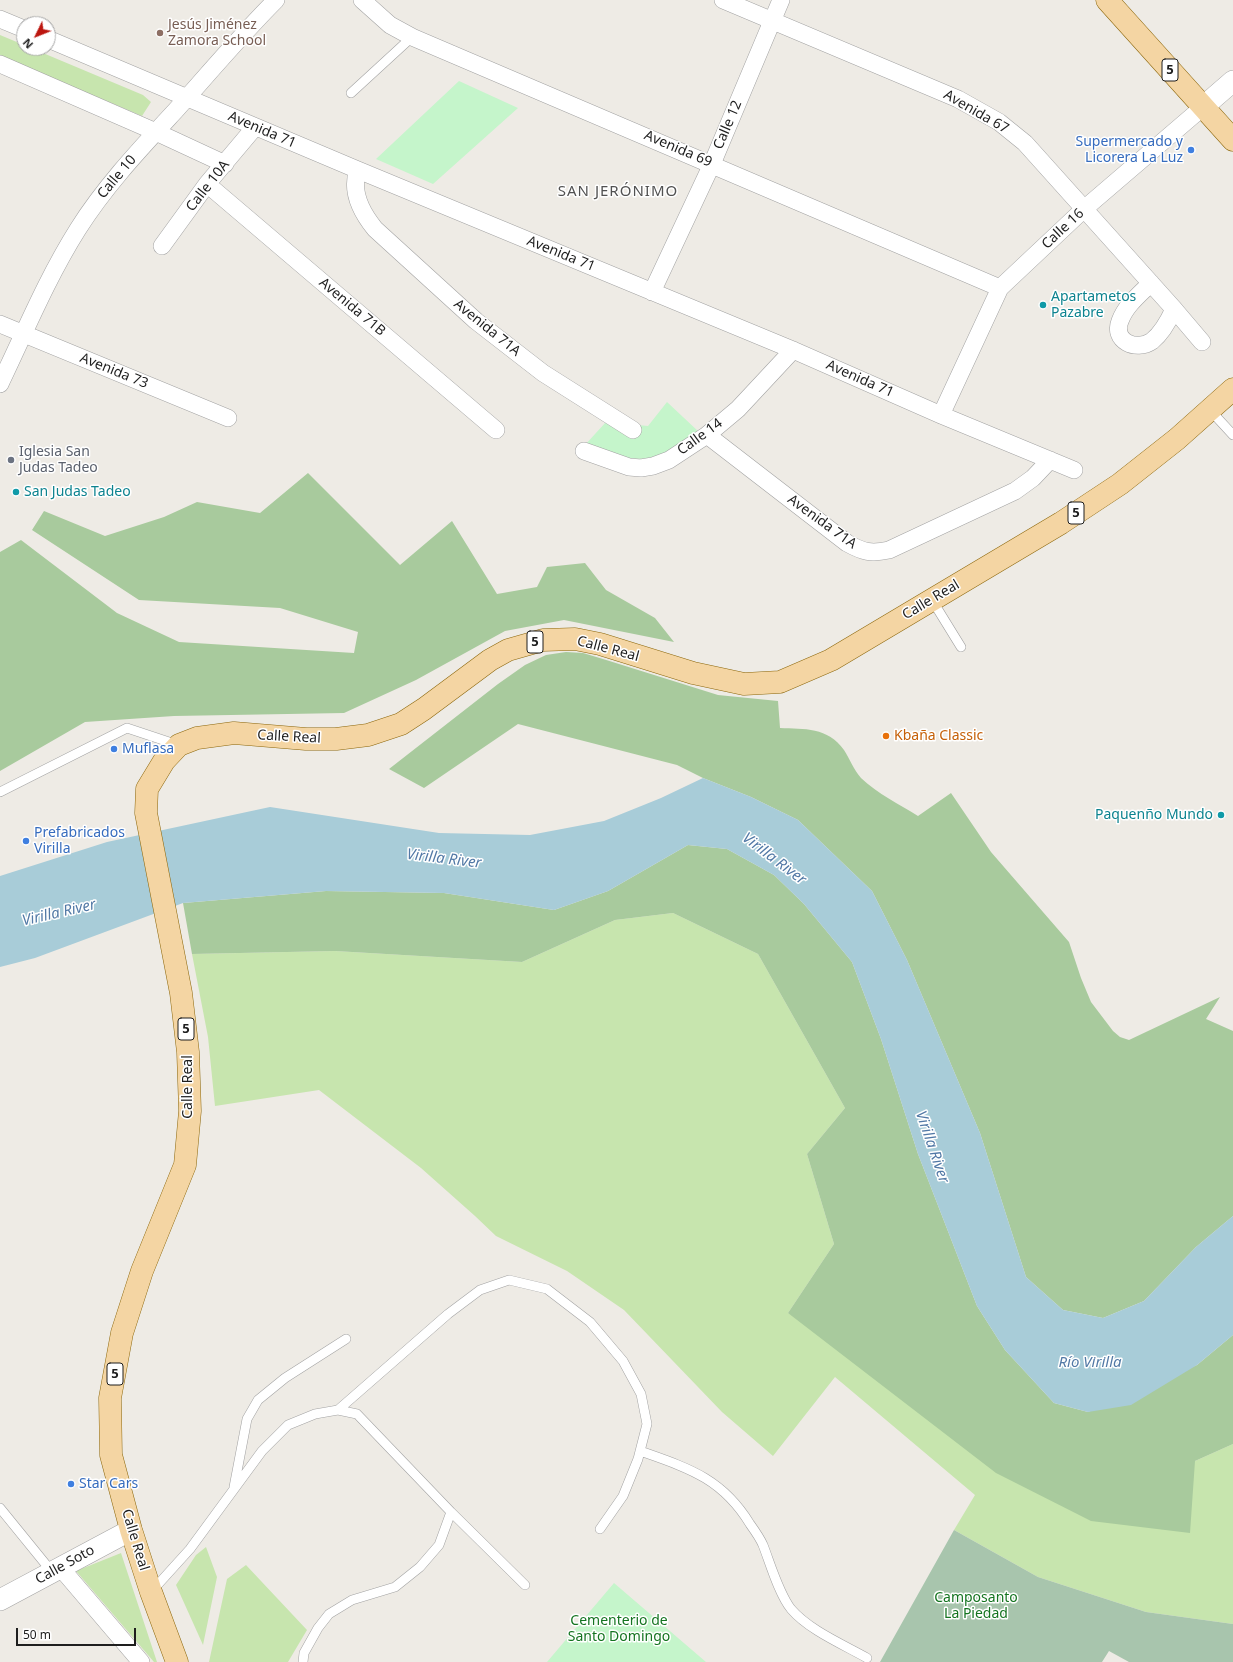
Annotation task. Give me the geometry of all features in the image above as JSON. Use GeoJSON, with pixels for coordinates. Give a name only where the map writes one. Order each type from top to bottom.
{"type":"FeatureCollection","features":[{"type":"Feature","properties":{"kind":"main road","name":"5"},"geometry":{"type":"LineString","coordinates":[[1107,0],[1233,140]]}},
{"type":"Feature","properties":{"kind":"main road","name":"Calle Real"},"geometry":{"type":"LineString","coordinates":[[177,1662],[151,1592],[131,1530],[111,1455],[110,1398],[122,1333],[142,1271],[185,1165],[190,1111],[188,1052],[181,993],[146,813],[147,789],[164,761],[179,745],[197,738],[234,733],[306,739],[336,739],[368,735],[401,724],[424,709],[490,660],[508,650],[543,640],[575,639],[600,644],[693,673],[744,684],[780,682],[831,660],[1061,523],[1120,484],[1177,439],[1233,389]]}},
{"type":"Feature","properties":{"kind":"street","name":"Calle 10"},"geometry":{"type":"LineString","coordinates":[[0,384],[49,279],[78,229],[114,179],[220,59],[276,0]]}},
{"type":"Feature","properties":{"kind":"street","name":"Avenida 69"},"geometry":{"type":"LineString","coordinates":[[362,0],[390,25],[412,37],[1000,288]]}},
{"type":"Feature","properties":{"kind":"street","name":"Avenida 67"},"geometry":{"type":"LineString","coordinates":[[723,0],[958,99],[999,122],[1025,143],[1202,342]]}},
{"type":"Feature","properties":{"kind":"street","name":"Calle 12"},"geometry":{"type":"LineString","coordinates":[[652,292],[712,164],[781,0]]}},
{"type":"Feature","properties":{"kind":"street"},"geometry":{"type":"LineString","coordinates":[[0,19],[16,26]]}},
{"type":"Feature","properties":{"kind":"street","name":"Avenida 71"},"geometry":{"type":"LineString","coordinates":[[56,42],[358,170],[793,350],[941,415],[1074,470]]}},
{"type":"Feature","properties":{"kind":"street"},"geometry":{"type":"LineString","coordinates":[[0,64],[156,132],[225,164]]}},
{"type":"Feature","properties":{"kind":"street","name":"Calle 16"},"geometry":{"type":"LineString","coordinates":[[941,415],[1000,288],[1084,209],[1233,81]]}},
{"type":"Feature","properties":{"kind":"street","name":"Calle 10A"},"geometry":{"type":"LineString","coordinates":[[162,246],[207,184],[256,127]]}},
{"type":"Feature","properties":{"kind":"street","name":"Avenida 71A"},"geometry":{"type":"LineString","coordinates":[[358,170],[355,186],[359,205],[365,218],[375,229],[476,321],[543,373],[634,430]]}},
{"type":"Feature","properties":{"kind":"street","name":"Avenida 71B"},"geometry":{"type":"LineString","coordinates":[[207,184],[496,430]]}},
{"type":"Feature","properties":{"kind":"street"},"geometry":{"type":"LineString","coordinates":[[1151,283],[1131,303],[1120,321],[1118,329],[1119,335],[1124,341],[1132,346],[1142,346],[1151,342],[1163,328],[1174,309]]}},
{"type":"Feature","properties":{"kind":"street","name":"Avenida 73"},"geometry":{"type":"LineString","coordinates":[[0,324],[228,418]]}},
{"type":"Feature","properties":{"kind":"street","name":"Calle 14"},"geometry":{"type":"LineString","coordinates":[[584,451],[629,467],[641,468],[654,466],[669,460],[708,435],[738,409],[793,350]]}},
{"type":"Feature","properties":{"kind":"street","name":"Avenida 71A"},"geometry":{"type":"LineString","coordinates":[[708,435],[847,543],[860,550],[875,553],[889,550],[1015,491],[1034,478],[1050,460]]}},
{"type":"Feature","properties":{"kind":"street","name":"Calle Soto"},"geometry":{"type":"LineString","coordinates":[[0,1600],[131,1530]]}},
{"type":"Feature","properties":{"kind":"street"},"geometry":{"type":"LineString","coordinates":[[56,1570],[141,1662]]}},
{"type":"Feature","properties":{"kind":"lane"},"geometry":{"type":"LineString","coordinates":[[351,93],[412,37]]}},
{"type":"Feature","properties":{"kind":"lane"},"geometry":{"type":"LineString","coordinates":[[1210,410],[1233,435]]}},
{"type":"Feature","properties":{"kind":"lane"},"geometry":{"type":"LineString","coordinates":[[932,600],[961,647]]}},
{"type":"Feature","properties":{"kind":"lane"},"geometry":{"type":"LineString","coordinates":[[0,792],[127,728],[179,745]]}},
{"type":"Feature","properties":{"kind":"lane"},"geometry":{"type":"LineString","coordinates":[[338,1410],[448,1314],[480,1290],[509,1280],[547,1289],[590,1322],[623,1362],[641,1394],[647,1424],[640,1451],[623,1496],[600,1529]]}},
{"type":"Feature","properties":{"kind":"lane"},"geometry":{"type":"LineString","coordinates":[[233,1490],[247,1419],[258,1400],[285,1378],[346,1339]]}},
{"type":"Feature","properties":{"kind":"lane"},"geometry":{"type":"LineString","coordinates":[[151,1592],[190,1549],[262,1451],[288,1425],[315,1414],[338,1410],[358,1414],[451,1512],[525,1584]]}},
{"type":"Feature","properties":{"kind":"lane"},"geometry":{"type":"LineString","coordinates":[[640,1451],[689,1469],[716,1484],[740,1507],[762,1543],[783,1596],[791,1609],[814,1629],[867,1658]]}},
{"type":"Feature","properties":{"kind":"lane"},"geometry":{"type":"LineString","coordinates":[[0,1508],[56,1570]]}},
{"type":"Feature","properties":{"kind":"lane"},"geometry":{"type":"LineString","coordinates":[[303,1662],[304,1653],[318,1628],[329,1614],[352,1600],[395,1586],[420,1567],[439,1544],[451,1512]]}},
{"type":"Feature","properties":{"kind":"green space"},"geometry":{"type":"Polygon","coordinates":[[[0,35],[16,42],[16,56],[50,56],[143,95],[151,102],[142,116],[0,56],[0,35]]]}},
{"type":"Feature","properties":{"kind":"green space"},"geometry":{"type":"Polygon","coordinates":[[[459,81],[518,108],[433,184],[376,159],[459,81]]]}},
{"type":"Feature","properties":{"kind":"green space"},"geometry":{"type":"Polygon","coordinates":[[[667,402],[699,432],[670,452],[645,459],[634,459],[604,453],[584,446],[606,422],[648,426],[667,402]]]}},
{"type":"Feature","properties":{"kind":"green space"},"geometry":{"type":"Polygon","coordinates":[[[308,473],[400,565],[452,521],[497,594],[537,587],[547,567],[585,563],[606,590],[655,618],[674,642],[564,620],[505,631],[416,680],[344,713],[174,716],[85,722],[0,771],[0,552],[21,540],[117,613],[179,642],[354,653],[358,632],[280,608],[139,600],[32,530],[44,511],[105,536],[164,517],[197,502],[260,513],[308,473]]]}},
{"type":"Feature","properties":{"kind":"green space"},"geometry":{"type":"Polygon","coordinates":[[[566,652],[583,653],[718,695],[778,701],[780,728],[807,729],[823,733],[831,737],[838,742],[844,750],[861,778],[881,794],[918,816],[951,793],[991,852],[1069,942],[1091,1002],[1113,1031],[1120,1037],[1129,1040],[1220,997],[1206,1019],[1233,1031],[1233,1216],[1196,1247],[1144,1301],[1103,1318],[1063,1310],[1026,1277],[980,1133],[907,960],[872,891],[798,820],[751,797],[703,778],[677,765],[518,724],[424,788],[389,769],[498,684],[525,665],[546,655],[566,652]]]}},
{"type":"Feature","properties":{"kind":"green space"},"geometry":{"type":"Polygon","coordinates":[[[688,845],[727,849],[774,875],[804,904],[852,962],[881,1039],[918,1154],[977,1306],[1005,1350],[1054,1403],[1088,1412],[1197,1365],[1233,1335],[1233,1444],[1195,1461],[1190,1533],[1091,1521],[996,1473],[788,1313],[834,1244],[807,1154],[845,1108],[758,954],[673,913],[615,920],[522,962],[335,951],[192,954],[183,903],[326,891],[444,893],[554,910],[608,891],[688,845]]]}},
{"type":"Feature","properties":{"kind":"green space"},"geometry":{"type":"Polygon","coordinates":[[[673,913],[758,954],[845,1108],[807,1154],[834,1244],[788,1313],[1195,1461],[1233,1444],[1233,1624],[1146,1612],[1038,1577],[954,1530],[975,1495],[835,1377],[773,1456],[722,1412],[624,1310],[567,1271],[496,1236],[421,1168],[319,1090],[215,1106],[208,1037],[192,954],[335,951],[522,962],[615,920],[673,913]]]}},
{"type":"Feature","properties":{"kind":"green space","name":"Camposanto La Piedad"},"geometry":{"type":"Polygon","coordinates":[[[954,1530],[1038,1577],[1146,1612],[1233,1624],[1233,1662],[1129,1662],[1109,1651],[1102,1662],[880,1662],[954,1530]]]}},
{"type":"Feature","properties":{"kind":"green space"},"geometry":{"type":"Polygon","coordinates":[[[206,1547],[217,1577],[203,1645],[176,1585],[196,1555],[206,1547]]]}},
{"type":"Feature","properties":{"kind":"green space"},"geometry":{"type":"Polygon","coordinates":[[[121,1553],[157,1662],[154,1662],[76,1571],[121,1553]]]}},
{"type":"Feature","properties":{"kind":"green space"},"geometry":{"type":"Polygon","coordinates":[[[246,1565],[307,1630],[288,1662],[209,1662],[227,1579],[246,1565]]]}},
{"type":"Feature","properties":{"kind":"green space","name":"Cementerio de Santo Domingo"},"geometry":{"type":"Polygon","coordinates":[[[614,1583],[706,1662],[547,1662],[614,1583]]]}},
{"type":"Feature","properties":{"kind":"water","name":"Río Virilla"},"geometry":{"type":"Polygon","coordinates":[[[703,778],[751,797],[798,820],[872,891],[907,960],[980,1133],[1026,1277],[1063,1310],[1103,1318],[1144,1301],[1196,1247],[1233,1216],[1233,1335],[1197,1365],[1131,1405],[1088,1412],[1054,1403],[1005,1350],[977,1306],[918,1154],[881,1039],[852,962],[804,904],[774,875],[727,849],[688,845],[608,891],[554,910],[444,893],[326,891],[183,903],[35,958],[0,967],[0,876],[107,842],[270,807],[439,833],[530,835],[604,821],[661,798],[703,778]]]}},
{"type":"Feature","properties":{"kind":"place","name":"Jesús Jiménez Zamora School"},"geometry":{"type":"Point","coordinates":[160,33]}},
{"type":"Feature","properties":{"kind":"place","name":"Supermercado y Licorera La Luz"},"geometry":{"type":"Point","coordinates":[1191,150]}},
{"type":"Feature","properties":{"kind":"place","name":"Apartametos Pazabre"},"geometry":{"type":"Point","coordinates":[1043,305]}},
{"type":"Feature","properties":{"kind":"place","name":"Iglesia San Judas Tadeo"},"geometry":{"type":"Point","coordinates":[11,460]}},
{"type":"Feature","properties":{"kind":"place","name":"San Judas Tadeo"},"geometry":{"type":"Point","coordinates":[16,492]}},
{"type":"Feature","properties":{"kind":"place","name":"Kbaña Classic"},"geometry":{"type":"Point","coordinates":[886,736]}},
{"type":"Feature","properties":{"kind":"place","name":"Muflasa"},"geometry":{"type":"Point","coordinates":[114,749]}},
{"type":"Feature","properties":{"kind":"place","name":"Paquenño Mundo"},"geometry":{"type":"Point","coordinates":[1221,815]}},
{"type":"Feature","properties":{"kind":"place","name":"Prefabricados Virilla"},"geometry":{"type":"Point","coordinates":[26,841]}},
{"type":"Feature","properties":{"kind":"place","name":"Star Cars"},"geometry":{"type":"Point","coordinates":[71,1484]}},
{"type":"Feature","properties":{"kind":"district","name":"SAN JERÓNIMO"},"geometry":{"type":"Point","coordinates":[618,192]}},
{"type":"Feature","properties":{"kind":"water label","name":"Virilla River"},"geometry":{"type":"Point","coordinates":[444,859]}},
{"type":"Feature","properties":{"kind":"water label","name":"Virilla River"},"geometry":{"type":"Point","coordinates":[774,859]}},
{"type":"Feature","properties":{"kind":"water label","name":"Virilla River"},"geometry":{"type":"Point","coordinates":[59,913]}},
{"type":"Feature","properties":{"kind":"water label","name":"Virilla River"},"geometry":{"type":"Point","coordinates":[932,1147]}}]}
